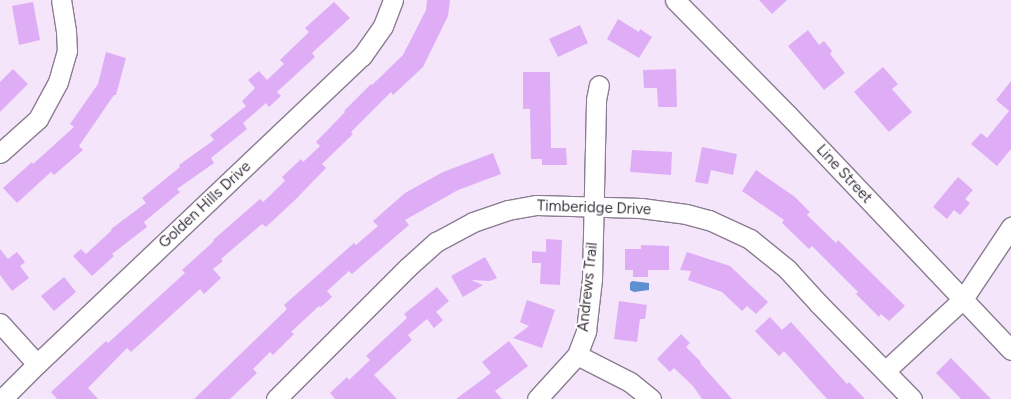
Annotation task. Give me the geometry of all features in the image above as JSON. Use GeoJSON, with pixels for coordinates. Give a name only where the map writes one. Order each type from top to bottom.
{"type":"FeatureCollection","features":[{"type":"Feature","properties":{"kind":"street"},"geometry":{"type":"LineString","coordinates":[[0,153],[38,119],[58,82],[67,51],[66,31],[61,0]]}},
{"type":"Feature","properties":{"kind":"street","name":"Golden Hills Drive"},"geometry":{"type":"LineString","coordinates":[[2,399],[36,364],[362,56],[383,26],[393,0]]}},
{"type":"Feature","properties":{"kind":"street","name":"Line Street"},"geometry":{"type":"LineString","coordinates":[[675,0],[788,115],[1011,350]]}},
{"type":"Feature","properties":{"kind":"street","name":"Andrews Trail"},"geometry":{"type":"LineString","coordinates":[[537,399],[577,355],[586,331],[592,279],[595,206],[596,100],[599,85]]}},
{"type":"Feature","properties":{"kind":"street","name":"Timberidge Drive"},"geometry":{"type":"LineString","coordinates":[[276,399],[408,267],[443,238],[473,222],[508,210],[537,205],[641,208],[686,214],[710,220],[750,239],[787,269],[818,303],[912,399]]}},
{"type":"Feature","properties":{"kind":"street"},"geometry":{"type":"LineString","coordinates":[[885,371],[963,299],[1011,227]]}},
{"type":"Feature","properties":{"kind":"street"},"geometry":{"type":"LineString","coordinates":[[0,322],[36,364]]}},
{"type":"Feature","properties":{"kind":"street"},"geometry":{"type":"LineString","coordinates":[[577,355],[630,382],[651,399]]}},
{"type":"Feature","properties":{"kind":"water"},"geometry":{"type":"Polygon","coordinates":[[[632,281],[649,283],[649,290],[634,292],[630,290],[630,283],[632,281]]]}},
{"type":"Feature","properties":{"kind":"building"},"geometry":{"type":"Polygon","coordinates":[[[427,0],[450,0],[448,16],[423,67],[393,95],[391,92],[351,132],[353,134],[322,164],[326,168],[295,200],[266,227],[262,224],[221,259],[223,261],[213,269],[221,278],[204,294],[200,289],[131,352],[127,348],[88,388],[98,399],[57,399],[51,392],[106,341],[108,343],[185,273],[182,270],[214,241],[213,240],[260,199],[263,202],[285,181],[282,177],[301,159],[303,162],[320,146],[316,142],[345,112],[344,111],[403,55],[426,10],[427,0]]]}},
{"type":"Feature","properties":{"kind":"building"},"geometry":{"type":"Polygon","coordinates":[[[759,0],[787,0],[772,14],[759,0]]]}},
{"type":"Feature","properties":{"kind":"building"},"geometry":{"type":"Polygon","coordinates":[[[33,2],[40,40],[19,45],[12,6],[33,2]]]}},
{"type":"Feature","properties":{"kind":"building"},"geometry":{"type":"Polygon","coordinates":[[[334,2],[350,18],[312,53],[315,57],[277,92],[281,96],[269,107],[266,103],[243,123],[247,129],[211,158],[214,163],[177,189],[180,192],[144,222],[147,227],[112,254],[114,256],[92,276],[73,256],[81,249],[86,254],[112,230],[111,229],[146,203],[142,198],[180,167],[179,165],[214,140],[210,135],[246,106],[242,101],[255,88],[248,80],[259,71],[267,80],[284,64],[280,60],[309,32],[305,28],[334,2]]]}},
{"type":"Feature","properties":{"kind":"building"},"geometry":{"type":"Polygon","coordinates":[[[618,19],[639,32],[640,29],[652,37],[639,58],[607,39],[618,19]]]}},
{"type":"Feature","properties":{"kind":"building"},"geometry":{"type":"Polygon","coordinates":[[[580,25],[588,43],[558,57],[549,39],[580,25]]]}},
{"type":"Feature","properties":{"kind":"building"},"geometry":{"type":"Polygon","coordinates":[[[808,30],[819,45],[824,41],[832,51],[830,54],[845,73],[824,90],[788,46],[808,30]]]}},
{"type":"Feature","properties":{"kind":"building"},"geometry":{"type":"Polygon","coordinates":[[[106,52],[126,58],[116,95],[114,95],[79,146],[83,150],[54,175],[51,172],[17,203],[3,188],[32,162],[33,164],[74,127],[70,124],[98,84],[106,52]]]}},
{"type":"Feature","properties":{"kind":"building"},"geometry":{"type":"Polygon","coordinates":[[[883,67],[898,84],[892,89],[912,112],[889,132],[854,92],[883,67]]]}},
{"type":"Feature","properties":{"kind":"building"},"geometry":{"type":"Polygon","coordinates":[[[13,69],[28,84],[0,112],[0,82],[13,69]]]}},
{"type":"Feature","properties":{"kind":"building"},"geometry":{"type":"Polygon","coordinates":[[[676,69],[677,107],[658,107],[657,88],[644,88],[643,70],[676,69]]]}},
{"type":"Feature","properties":{"kind":"building"},"geometry":{"type":"Polygon","coordinates":[[[523,72],[550,72],[551,148],[566,148],[567,165],[542,165],[542,159],[531,159],[530,109],[523,109],[523,72]]]}},
{"type":"Feature","properties":{"kind":"building"},"geometry":{"type":"Polygon","coordinates":[[[1011,81],[1011,149],[997,166],[971,144],[981,133],[987,138],[1009,111],[996,100],[1011,81]]]}},
{"type":"Feature","properties":{"kind":"building"},"geometry":{"type":"Polygon","coordinates":[[[702,147],[737,154],[733,175],[711,170],[708,184],[695,182],[702,147]]]}},
{"type":"Feature","properties":{"kind":"building"},"geometry":{"type":"Polygon","coordinates":[[[632,150],[672,152],[671,175],[630,172],[632,150]]]}},
{"type":"Feature","properties":{"kind":"building"},"geometry":{"type":"Polygon","coordinates":[[[493,153],[501,174],[458,190],[405,220],[409,225],[352,274],[349,271],[327,291],[332,297],[321,307],[319,306],[291,332],[294,334],[273,355],[270,352],[253,369],[257,373],[230,399],[194,399],[287,309],[284,305],[354,243],[356,245],[378,226],[373,221],[405,193],[443,172],[493,153]]]}},
{"type":"Feature","properties":{"kind":"building"},"geometry":{"type":"Polygon","coordinates":[[[756,170],[795,197],[810,212],[807,215],[836,243],[838,240],[905,306],[889,321],[881,314],[879,317],[856,294],[858,292],[812,246],[809,249],[782,223],[784,220],[742,191],[756,170]]]}},
{"type":"Feature","properties":{"kind":"building"},"geometry":{"type":"Polygon","coordinates":[[[958,177],[973,190],[965,199],[970,203],[960,215],[954,210],[947,219],[933,207],[958,177]]]}},
{"type":"Feature","properties":{"kind":"building"},"geometry":{"type":"Polygon","coordinates":[[[546,239],[562,240],[560,285],[540,284],[541,263],[532,263],[532,251],[546,252],[546,239]]]}},
{"type":"Feature","properties":{"kind":"building"},"geometry":{"type":"Polygon","coordinates":[[[641,245],[669,246],[669,270],[648,270],[648,277],[633,277],[633,270],[625,270],[625,249],[641,249],[641,245]]]}},
{"type":"Feature","properties":{"kind":"building"},"geometry":{"type":"Polygon","coordinates":[[[0,249],[8,259],[17,252],[25,262],[20,266],[29,278],[12,291],[0,275],[0,249]]]}},
{"type":"Feature","properties":{"kind":"building"},"geometry":{"type":"Polygon","coordinates":[[[687,252],[730,266],[768,302],[756,314],[747,306],[742,311],[722,292],[688,280],[691,271],[680,270],[687,252]]]}},
{"type":"Feature","properties":{"kind":"building"},"geometry":{"type":"Polygon","coordinates":[[[485,257],[497,278],[490,281],[471,280],[483,285],[463,297],[451,276],[485,257]]]}},
{"type":"Feature","properties":{"kind":"building"},"geometry":{"type":"Polygon","coordinates":[[[64,277],[76,292],[54,311],[41,296],[64,277]]]}},
{"type":"Feature","properties":{"kind":"building"},"geometry":{"type":"Polygon","coordinates":[[[437,287],[449,301],[436,312],[443,320],[434,328],[427,319],[408,335],[412,340],[374,375],[397,399],[335,399],[330,393],[347,377],[349,380],[370,360],[366,356],[407,318],[404,314],[437,287]]]}},
{"type":"Feature","properties":{"kind":"building"},"geometry":{"type":"Polygon","coordinates":[[[527,300],[555,310],[542,348],[513,338],[529,326],[520,322],[527,300]]]}},
{"type":"Feature","properties":{"kind":"building"},"geometry":{"type":"Polygon","coordinates":[[[619,301],[647,305],[645,319],[640,319],[637,342],[614,339],[619,301]]]}},
{"type":"Feature","properties":{"kind":"building"},"geometry":{"type":"Polygon","coordinates":[[[770,317],[782,330],[791,322],[847,384],[849,382],[865,399],[827,399],[784,351],[779,356],[755,331],[770,317]]]}},
{"type":"Feature","properties":{"kind":"building"},"geometry":{"type":"Polygon","coordinates":[[[681,334],[690,343],[686,347],[701,362],[700,363],[732,399],[702,399],[693,386],[674,368],[670,372],[657,359],[681,334]]]}},
{"type":"Feature","properties":{"kind":"building"},"geometry":{"type":"Polygon","coordinates":[[[509,341],[528,366],[495,391],[502,399],[456,399],[491,373],[482,362],[509,341]]]}},
{"type":"Feature","properties":{"kind":"building"},"geometry":{"type":"Polygon","coordinates":[[[951,358],[991,399],[961,399],[936,373],[951,358]]]}}]}
